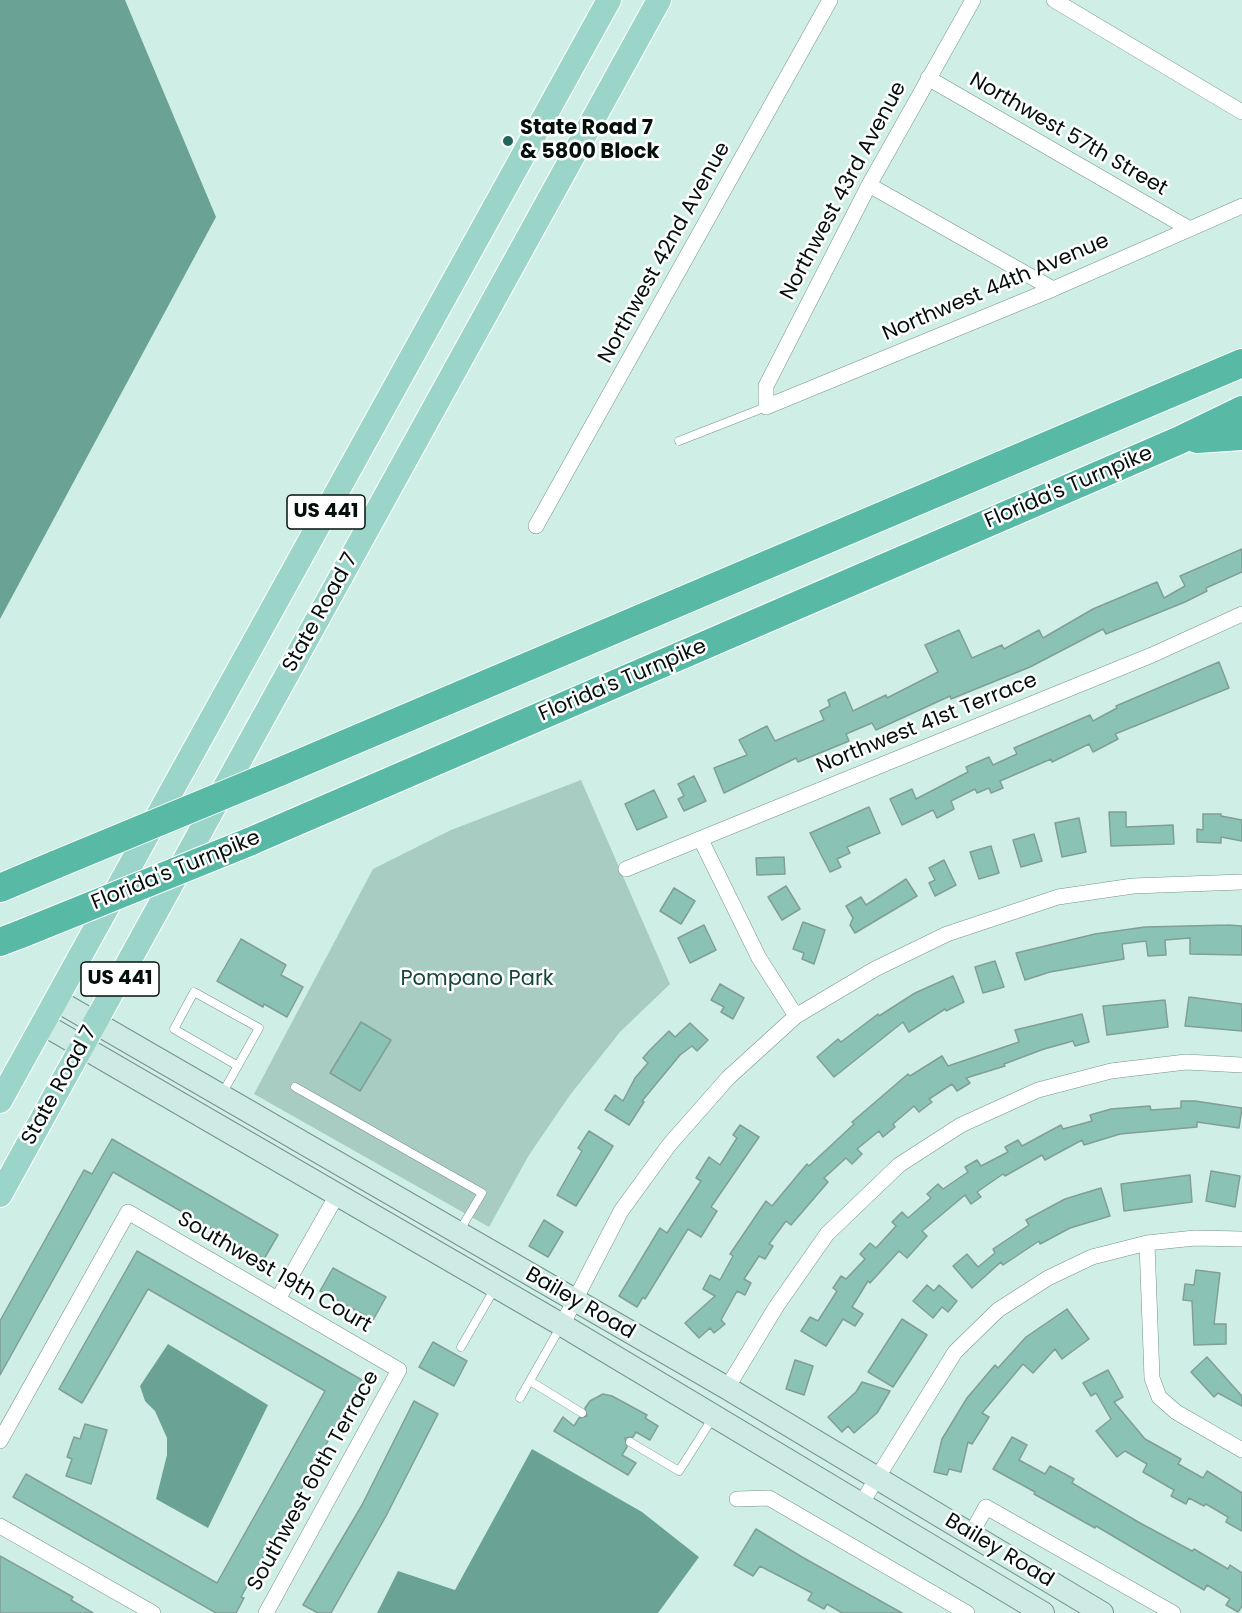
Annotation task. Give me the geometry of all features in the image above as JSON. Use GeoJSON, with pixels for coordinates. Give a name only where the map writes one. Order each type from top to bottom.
{"type":"FeatureCollection","features":[{"type":"Feature","properties":{"kind":"highway"},"geometry":{"type":"LineString","coordinates":[[0,888],[277,773],[1242,363]]}},
{"type":"Feature","properties":{"kind":"highway","name":"Florida's Turnpike"},"geometry":{"type":"LineString","coordinates":[[10,938],[249,842],[1180,441],[1242,410]]}},
{"type":"Feature","properties":{"kind":"highway"},"geometry":{"type":"LineString","coordinates":[[1180,441],[1242,436]]}},
{"type":"Feature","properties":{"kind":"main road","name":"US 441"},"geometry":{"type":"LineString","coordinates":[[0,1101],[609,0]]}},
{"type":"Feature","properties":{"kind":"main road","name":"State Road 7"},"geometry":{"type":"LineString","coordinates":[[0,1195],[659,0]]}},
{"type":"Feature","properties":{"kind":"street","name":"Northwest 42nd Avenue"},"geometry":{"type":"LineString","coordinates":[[536,526],[830,0]]}},
{"type":"Feature","properties":{"kind":"street","name":"Northwest 43rd Avenue"},"geometry":{"type":"LineString","coordinates":[[766,407],[766,386],[869,185],[973,0]]}},
{"type":"Feature","properties":{"kind":"street"},"geometry":{"type":"LineString","coordinates":[[1054,0],[1242,111]]}},
{"type":"Feature","properties":{"kind":"street","name":"Northwest 57th Street"},"geometry":{"type":"LineString","coordinates":[[928,78],[1188,228]]}},
{"type":"Feature","properties":{"kind":"street"},"geometry":{"type":"LineString","coordinates":[[869,185],[1053,290]]}},
{"type":"Feature","properties":{"kind":"street","name":"Northwest 44th Avenue"},"geometry":{"type":"LineString","coordinates":[[766,407],[1053,290],[1188,228],[1242,206]]}},
{"type":"Feature","properties":{"kind":"street","name":"Northwest 41st Terrace"},"geometry":{"type":"LineString","coordinates":[[626,869],[1152,655],[1242,614]]}},
{"type":"Feature","properties":{"kind":"street"},"geometry":{"type":"LineString","coordinates":[[701,840],[759,958],[796,1016]]}},
{"type":"Feature","properties":{"kind":"street"},"geometry":{"type":"LineString","coordinates":[[562,1325],[621,1210],[669,1145],[728,1078],[796,1016],[875,969],[946,934],[1058,897],[1133,886],[1242,882]]}},
{"type":"Feature","properties":{"kind":"street","name":"Bailey Road"},"geometry":{"type":"LineString","coordinates":[[56,1000],[727,1388],[1102,1613]]}},
{"type":"Feature","properties":{"kind":"street","name":"Bailey Road"},"geometry":{"type":"LineString","coordinates":[[43,1024],[562,1325],[1043,1613]]}},
{"type":"Feature","properties":{"kind":"street"},"geometry":{"type":"LineString","coordinates":[[727,1388],[777,1307],[827,1234],[900,1165],[962,1125],[1038,1090],[1111,1071],[1186,1062],[1242,1065]]}},
{"type":"Feature","properties":{"kind":"street"},"geometry":{"type":"LineString","coordinates":[[278,1299],[337,1195]]}},
{"type":"Feature","properties":{"kind":"street","name":"Southwest 19th Court"},"geometry":{"type":"LineString","coordinates":[[6,1418],[128,1212],[399,1370]]}},
{"type":"Feature","properties":{"kind":"street"},"geometry":{"type":"LineString","coordinates":[[445,1257],[458,1234]]}},
{"type":"Feature","properties":{"kind":"street"},"geometry":{"type":"LineString","coordinates":[[861,1504],[955,1352],[998,1310],[1048,1278],[1092,1257],[1147,1243],[1195,1238],[1242,1239]]}},
{"type":"Feature","properties":{"kind":"street"},"geometry":{"type":"LineString","coordinates":[[1147,1243],[1152,1378],[1159,1396],[1176,1412],[1242,1450]]}},
{"type":"Feature","properties":{"kind":"street","name":"Southwest 60th Terrace"},"geometry":{"type":"LineString","coordinates":[[266,1613],[399,1370]]}},
{"type":"Feature","properties":{"kind":"street"},"geometry":{"type":"LineString","coordinates":[[0,1441],[6,1418]]}},
{"type":"Feature","properties":{"kind":"street"},"geometry":{"type":"LineString","coordinates":[[737,1499],[769,1498],[967,1613]]}},
{"type":"Feature","properties":{"kind":"street"},"geometry":{"type":"LineString","coordinates":[[971,1534],[986,1507],[1173,1613]]}},
{"type":"Feature","properties":{"kind":"street"},"geometry":{"type":"LineString","coordinates":[[0,1526],[153,1613]]}},
{"type":"Feature","properties":{"kind":"lane"},"geometry":{"type":"LineString","coordinates":[[679,441],[766,407]]}},
{"type":"Feature","properties":{"kind":"lane"},"geometry":{"type":"LineString","coordinates":[[221,1095],[238,1066],[259,1028],[195,992],[174,1029],[238,1066]]}},
{"type":"Feature","properties":{"kind":"lane"},"geometry":{"type":"LineString","coordinates":[[295,1087],[482,1193],[458,1234]]}},
{"type":"Feature","properties":{"kind":"lane"},"geometry":{"type":"LineString","coordinates":[[461,1347],[496,1287]]}},
{"type":"Feature","properties":{"kind":"lane"},"geometry":{"type":"LineString","coordinates":[[520,1398],[562,1325]]}},
{"type":"Feature","properties":{"kind":"lane"},"geometry":{"type":"LineString","coordinates":[[530,1381],[582,1413]]}},
{"type":"Feature","properties":{"kind":"lane"},"geometry":{"type":"LineString","coordinates":[[630,1442],[679,1471],[714,1415]]}},
{"type":"Feature","properties":{"kind":"green space","name":"Pompano Park"},"geometry":{"type":"Polygon","coordinates":[[[581,780],[670,984],[620,1032],[570,1095],[529,1155],[489,1227],[254,1094],[373,869],[451,830],[581,780]]]}},
{"type":"Feature","properties":{"kind":"shaded area"},"geometry":{"type":"Polygon","coordinates":[[[0,0],[125,0],[216,217],[0,619],[0,0]]]}},
{"type":"Feature","properties":{"kind":"shaded area"},"geometry":{"type":"Polygon","coordinates":[[[168,1344],[268,1405],[208,1528],[156,1499],[167,1455],[167,1438],[155,1411],[145,1401],[140,1386],[168,1344]]]}},
{"type":"Feature","properties":{"kind":"shaded area"},"geometry":{"type":"Polygon","coordinates":[[[532,1449],[642,1512],[699,1557],[658,1613],[377,1613],[398,1571],[455,1590],[532,1449]]]}},
{"type":"Feature","properties":{"kind":"building"},"geometry":{"type":"Polygon","coordinates":[[[1242,549],[1242,572],[1206,588],[1207,591],[1185,602],[1106,634],[1103,629],[1030,667],[951,699],[950,696],[876,730],[872,723],[846,734],[849,741],[798,762],[796,758],[724,793],[714,768],[747,755],[739,740],[767,726],[775,741],[824,720],[820,711],[830,706],[828,700],[845,692],[853,711],[886,695],[887,698],[938,672],[925,645],[959,630],[972,658],[1002,645],[1004,649],[1039,630],[1043,638],[1093,609],[1157,582],[1164,598],[1185,586],[1180,576],[1242,549]]]}},
{"type":"Feature","properties":{"kind":"building"},"geometry":{"type":"Polygon","coordinates":[[[1219,662],[1229,688],[1115,734],[1118,739],[1093,752],[1089,744],[1052,762],[1051,759],[1000,781],[1003,788],[991,793],[989,788],[977,793],[975,789],[951,801],[954,809],[937,818],[933,810],[902,825],[890,799],[912,789],[916,799],[968,772],[966,767],[989,757],[993,765],[1017,754],[1014,748],[1090,715],[1093,721],[1117,708],[1116,706],[1219,662]]]}},
{"type":"Feature","properties":{"kind":"building"},"geometry":{"type":"Polygon","coordinates":[[[694,776],[706,801],[684,811],[678,799],[684,796],[678,784],[694,776]]]}},
{"type":"Feature","properties":{"kind":"building"},"geometry":{"type":"Polygon","coordinates":[[[654,790],[667,817],[637,830],[625,804],[654,790]]]}},
{"type":"Feature","properties":{"kind":"building"},"geometry":{"type":"Polygon","coordinates":[[[869,807],[880,833],[847,847],[850,853],[837,859],[841,867],[830,872],[810,833],[869,807]]]}},
{"type":"Feature","properties":{"kind":"building"},"geometry":{"type":"Polygon","coordinates":[[[1109,812],[1126,812],[1126,827],[1173,825],[1174,844],[1111,846],[1109,812]]]}},
{"type":"Feature","properties":{"kind":"building"},"geometry":{"type":"Polygon","coordinates":[[[1203,814],[1221,814],[1221,816],[1242,820],[1242,841],[1221,837],[1221,843],[1197,842],[1197,829],[1203,830],[1203,814]]]}},
{"type":"Feature","properties":{"kind":"building"},"geometry":{"type":"Polygon","coordinates":[[[1079,818],[1086,852],[1062,857],[1055,823],[1079,818]]]}},
{"type":"Feature","properties":{"kind":"building"},"geometry":{"type":"Polygon","coordinates":[[[1034,834],[1042,861],[1021,867],[1013,840],[1034,834]]]}},
{"type":"Feature","properties":{"kind":"building"},"geometry":{"type":"Polygon","coordinates":[[[991,846],[999,873],[979,879],[970,852],[991,846]]]}},
{"type":"Feature","properties":{"kind":"building"},"geometry":{"type":"Polygon","coordinates":[[[784,857],[785,874],[757,875],[756,858],[784,857]]]}},
{"type":"Feature","properties":{"kind":"building"},"geometry":{"type":"Polygon","coordinates":[[[944,860],[956,885],[935,896],[929,883],[935,880],[929,868],[944,860]]]}},
{"type":"Feature","properties":{"kind":"building"},"geometry":{"type":"Polygon","coordinates":[[[906,879],[917,896],[855,933],[850,925],[853,918],[846,906],[861,897],[866,905],[906,879]]]}},
{"type":"Feature","properties":{"kind":"building"},"geometry":{"type":"Polygon","coordinates":[[[786,886],[800,909],[782,920],[768,897],[786,886]]]}},
{"type":"Feature","properties":{"kind":"building"},"geometry":{"type":"Polygon","coordinates":[[[674,888],[695,901],[681,924],[660,911],[674,888]]]}},
{"type":"Feature","properties":{"kind":"building"},"geometry":{"type":"Polygon","coordinates":[[[803,922],[825,930],[814,964],[802,959],[804,953],[793,949],[803,922]]]}},
{"type":"Feature","properties":{"kind":"building"},"geometry":{"type":"Polygon","coordinates":[[[704,925],[716,950],[690,963],[678,938],[704,925]]]}},
{"type":"Feature","properties":{"kind":"building"},"geometry":{"type":"Polygon","coordinates":[[[1242,926],[1242,955],[1190,954],[1190,938],[1165,940],[1166,955],[1148,956],[1146,941],[1122,944],[1124,959],[1050,972],[1025,980],[1016,953],[1095,934],[1145,927],[1242,926]]]}},
{"type":"Feature","properties":{"kind":"building"},"geometry":{"type":"Polygon","coordinates":[[[241,939],[286,965],[281,975],[303,987],[287,1017],[264,1004],[263,1007],[217,981],[241,939]]]}},
{"type":"Feature","properties":{"kind":"building"},"geometry":{"type":"Polygon","coordinates":[[[995,961],[1004,987],[983,993],[975,967],[995,961]]]}},
{"type":"Feature","properties":{"kind":"building"},"geometry":{"type":"Polygon","coordinates":[[[953,976],[964,1002],[946,1011],[945,1009],[909,1032],[903,1022],[834,1077],[817,1057],[838,1039],[841,1042],[878,1014],[879,1016],[915,993],[953,976]]]}},
{"type":"Feature","properties":{"kind":"building"},"geometry":{"type":"Polygon","coordinates":[[[720,984],[744,998],[733,1019],[721,1012],[724,1007],[711,1000],[720,984]]]}},
{"type":"Feature","properties":{"kind":"building"},"geometry":{"type":"Polygon","coordinates":[[[1189,997],[1242,1004],[1242,1031],[1185,1026],[1189,997]]]}},
{"type":"Feature","properties":{"kind":"building"},"geometry":{"type":"Polygon","coordinates":[[[1165,1000],[1168,1027],[1107,1035],[1103,1006],[1165,1000]]]}},
{"type":"Feature","properties":{"kind":"building"},"geometry":{"type":"Polygon","coordinates":[[[1082,1014],[1089,1042],[1075,1046],[1073,1041],[1044,1049],[1004,1064],[1005,1066],[966,1078],[970,1083],[957,1091],[952,1084],[929,1099],[932,1102],[919,1112],[914,1106],[893,1124],[895,1127],[883,1137],[879,1131],[857,1149],[862,1154],[852,1164],[846,1158],[824,1178],[828,1182],[791,1225],[786,1221],[769,1244],[773,1246],[765,1259],[759,1256],[744,1279],[751,1283],[745,1295],[737,1291],[721,1320],[725,1324],[714,1333],[710,1328],[699,1338],[685,1323],[715,1296],[703,1289],[710,1275],[720,1280],[733,1256],[730,1254],[766,1201],[772,1206],[807,1164],[809,1166],[854,1124],[852,1122],[908,1074],[910,1076],[942,1056],[948,1066],[1019,1042],[1015,1030],[1082,1014]]]}},
{"type":"Feature","properties":{"kind":"building"},"geometry":{"type":"Polygon","coordinates":[[[361,1022],[391,1040],[360,1091],[330,1073],[361,1022]]]}},
{"type":"Feature","properties":{"kind":"building"},"geometry":{"type":"Polygon","coordinates":[[[690,1023],[708,1040],[697,1051],[692,1046],[680,1055],[642,1101],[644,1102],[629,1125],[605,1110],[615,1095],[623,1101],[635,1078],[648,1063],[643,1058],[649,1051],[669,1031],[675,1037],[690,1023]]]}},
{"type":"Feature","properties":{"kind":"building"},"geometry":{"type":"Polygon","coordinates":[[[1181,1101],[1242,1108],[1239,1128],[1197,1122],[1197,1127],[1120,1134],[1084,1145],[1082,1140],[1045,1160],[1042,1155],[1005,1176],[1003,1174],[977,1192],[981,1197],[971,1204],[965,1195],[922,1231],[927,1236],[907,1258],[899,1251],[870,1283],[868,1281],[852,1307],[863,1314],[855,1326],[843,1319],[826,1346],[801,1331],[810,1317],[818,1321],[837,1291],[833,1288],[841,1276],[846,1279],[865,1259],[860,1254],[870,1243],[876,1248],[896,1226],[892,1222],[902,1212],[908,1218],[931,1198],[927,1194],[938,1184],[943,1189],[968,1172],[965,1167],[977,1160],[981,1166],[1008,1152],[1005,1147],[1018,1140],[1022,1146],[1061,1125],[1063,1129],[1092,1121],[1090,1115],[1111,1109],[1150,1106],[1151,1110],[1181,1108],[1181,1101]]]}},
{"type":"Feature","properties":{"kind":"building"},"geometry":{"type":"Polygon","coordinates":[[[740,1125],[759,1137],[711,1207],[717,1211],[701,1237],[688,1229],[645,1299],[643,1297],[637,1307],[619,1296],[660,1228],[667,1233],[701,1181],[696,1178],[709,1157],[720,1165],[737,1138],[733,1135],[740,1125]]]}},
{"type":"Feature","properties":{"kind":"building"},"geometry":{"type":"Polygon","coordinates":[[[589,1131],[613,1146],[576,1206],[557,1195],[582,1151],[578,1148],[589,1131]]]}},
{"type":"Feature","properties":{"kind":"building"},"geometry":{"type":"Polygon","coordinates":[[[112,1139],[278,1235],[264,1259],[113,1172],[0,1375],[0,1321],[84,1170],[92,1174],[112,1139]]]}},
{"type":"Feature","properties":{"kind":"building"},"geometry":{"type":"Polygon","coordinates":[[[1211,1171],[1240,1176],[1235,1207],[1206,1201],[1211,1171]]]}},
{"type":"Feature","properties":{"kind":"building"},"geometry":{"type":"Polygon","coordinates":[[[1190,1175],[1192,1202],[1124,1211],[1121,1184],[1190,1175]]]}},
{"type":"Feature","properties":{"kind":"building"},"geometry":{"type":"Polygon","coordinates":[[[1101,1188],[1110,1216],[1070,1228],[1040,1244],[1039,1241],[1003,1265],[1001,1262],[972,1288],[953,1266],[967,1254],[978,1267],[995,1253],[993,1249],[1029,1225],[1026,1220],[1065,1199],[1101,1188]]]}},
{"type":"Feature","properties":{"kind":"building"},"geometry":{"type":"Polygon","coordinates":[[[544,1220],[563,1232],[548,1257],[529,1246],[544,1220]]]}},
{"type":"Feature","properties":{"kind":"building"},"geometry":{"type":"Polygon","coordinates":[[[137,1251],[362,1380],[241,1597],[244,1598],[236,1613],[216,1613],[13,1497],[26,1474],[217,1583],[325,1391],[148,1289],[82,1403],[59,1389],[137,1251]]]}},
{"type":"Feature","properties":{"kind":"building"},"geometry":{"type":"Polygon","coordinates":[[[333,1268],[386,1297],[373,1320],[320,1291],[333,1268]]]}},
{"type":"Feature","properties":{"kind":"building"},"geometry":{"type":"Polygon","coordinates":[[[1196,1270],[1220,1273],[1214,1324],[1226,1324],[1226,1344],[1194,1345],[1192,1301],[1183,1300],[1185,1284],[1194,1285],[1196,1270]]]}},
{"type":"Feature","properties":{"kind":"building"},"geometry":{"type":"Polygon","coordinates":[[[927,1285],[934,1291],[939,1285],[957,1301],[948,1312],[942,1307],[933,1318],[913,1301],[927,1285]]]}},
{"type":"Feature","properties":{"kind":"building"},"geometry":{"type":"Polygon","coordinates":[[[1067,1309],[1089,1339],[1062,1359],[1055,1349],[1033,1373],[1023,1364],[982,1413],[989,1417],[972,1444],[968,1442],[961,1472],[949,1469],[947,1475],[934,1472],[942,1439],[967,1398],[995,1365],[998,1368],[1026,1337],[1067,1309]]]}},
{"type":"Feature","properties":{"kind":"building"},"geometry":{"type":"Polygon","coordinates":[[[902,1319],[927,1335],[893,1387],[868,1372],[902,1319]]]}},
{"type":"Feature","properties":{"kind":"building"},"geometry":{"type":"Polygon","coordinates":[[[433,1342],[467,1361],[454,1386],[419,1367],[433,1342]]]}},
{"type":"Feature","properties":{"kind":"building"},"geometry":{"type":"Polygon","coordinates":[[[1207,1357],[1242,1396],[1242,1406],[1218,1393],[1214,1397],[1191,1372],[1207,1357]]]}},
{"type":"Feature","properties":{"kind":"building"},"geometry":{"type":"Polygon","coordinates":[[[795,1360],[813,1366],[804,1395],[786,1389],[795,1360]]]}},
{"type":"Feature","properties":{"kind":"building"},"geometry":{"type":"Polygon","coordinates":[[[1108,1370],[1123,1397],[1114,1402],[1145,1439],[1181,1459],[1178,1464],[1203,1478],[1207,1471],[1242,1493],[1242,1531],[1226,1522],[1228,1517],[1206,1504],[1204,1506],[1189,1498],[1186,1504],[1171,1496],[1174,1490],[1143,1472],[1147,1464],[1125,1451],[1117,1457],[1096,1431],[1111,1419],[1096,1393],[1091,1396],[1083,1383],[1108,1370]]]}},
{"type":"Feature","properties":{"kind":"building"},"geometry":{"type":"Polygon","coordinates":[[[862,1382],[890,1391],[877,1413],[854,1433],[848,1426],[842,1432],[828,1417],[856,1392],[862,1382]]]}},
{"type":"Feature","properties":{"kind":"building"},"geometry":{"type":"Polygon","coordinates":[[[603,1394],[612,1396],[647,1415],[645,1418],[658,1426],[650,1440],[636,1432],[633,1437],[625,1438],[627,1447],[622,1455],[636,1463],[628,1475],[554,1431],[563,1417],[574,1426],[579,1418],[587,1416],[585,1408],[590,1401],[603,1394]]]}},
{"type":"Feature","properties":{"kind":"building"},"geometry":{"type":"Polygon","coordinates":[[[414,1401],[438,1414],[386,1516],[331,1613],[318,1613],[303,1605],[362,1505],[414,1401]]]}},
{"type":"Feature","properties":{"kind":"building"},"geometry":{"type":"Polygon","coordinates":[[[85,1424],[107,1430],[91,1484],[66,1476],[72,1459],[67,1457],[74,1437],[80,1439],[85,1424]]]}},
{"type":"Feature","properties":{"kind":"building"},"geometry":{"type":"Polygon","coordinates":[[[1012,1437],[1027,1445],[1019,1460],[1045,1474],[1050,1466],[1074,1479],[1072,1483],[1140,1523],[1192,1551],[1194,1549],[1228,1569],[1230,1565],[1242,1573],[1242,1606],[1238,1612],[1226,1605],[1230,1599],[1207,1585],[1204,1590],[993,1469],[1012,1437]]]}},
{"type":"Feature","properties":{"kind":"building"},"geometry":{"type":"Polygon","coordinates":[[[756,1529],[902,1613],[842,1613],[827,1604],[824,1609],[808,1600],[812,1593],[760,1566],[753,1576],[734,1565],[756,1529]]]}},
{"type":"Feature","properties":{"kind":"building"},"geometry":{"type":"Polygon","coordinates":[[[0,1556],[73,1597],[71,1600],[93,1613],[0,1613],[0,1556]]]}},
{"type":"Feature","properties":{"kind":"place","name":"State Road 7 & 5800 Block"},"geometry":{"type":"Point","coordinates":[508,141]}}]}
